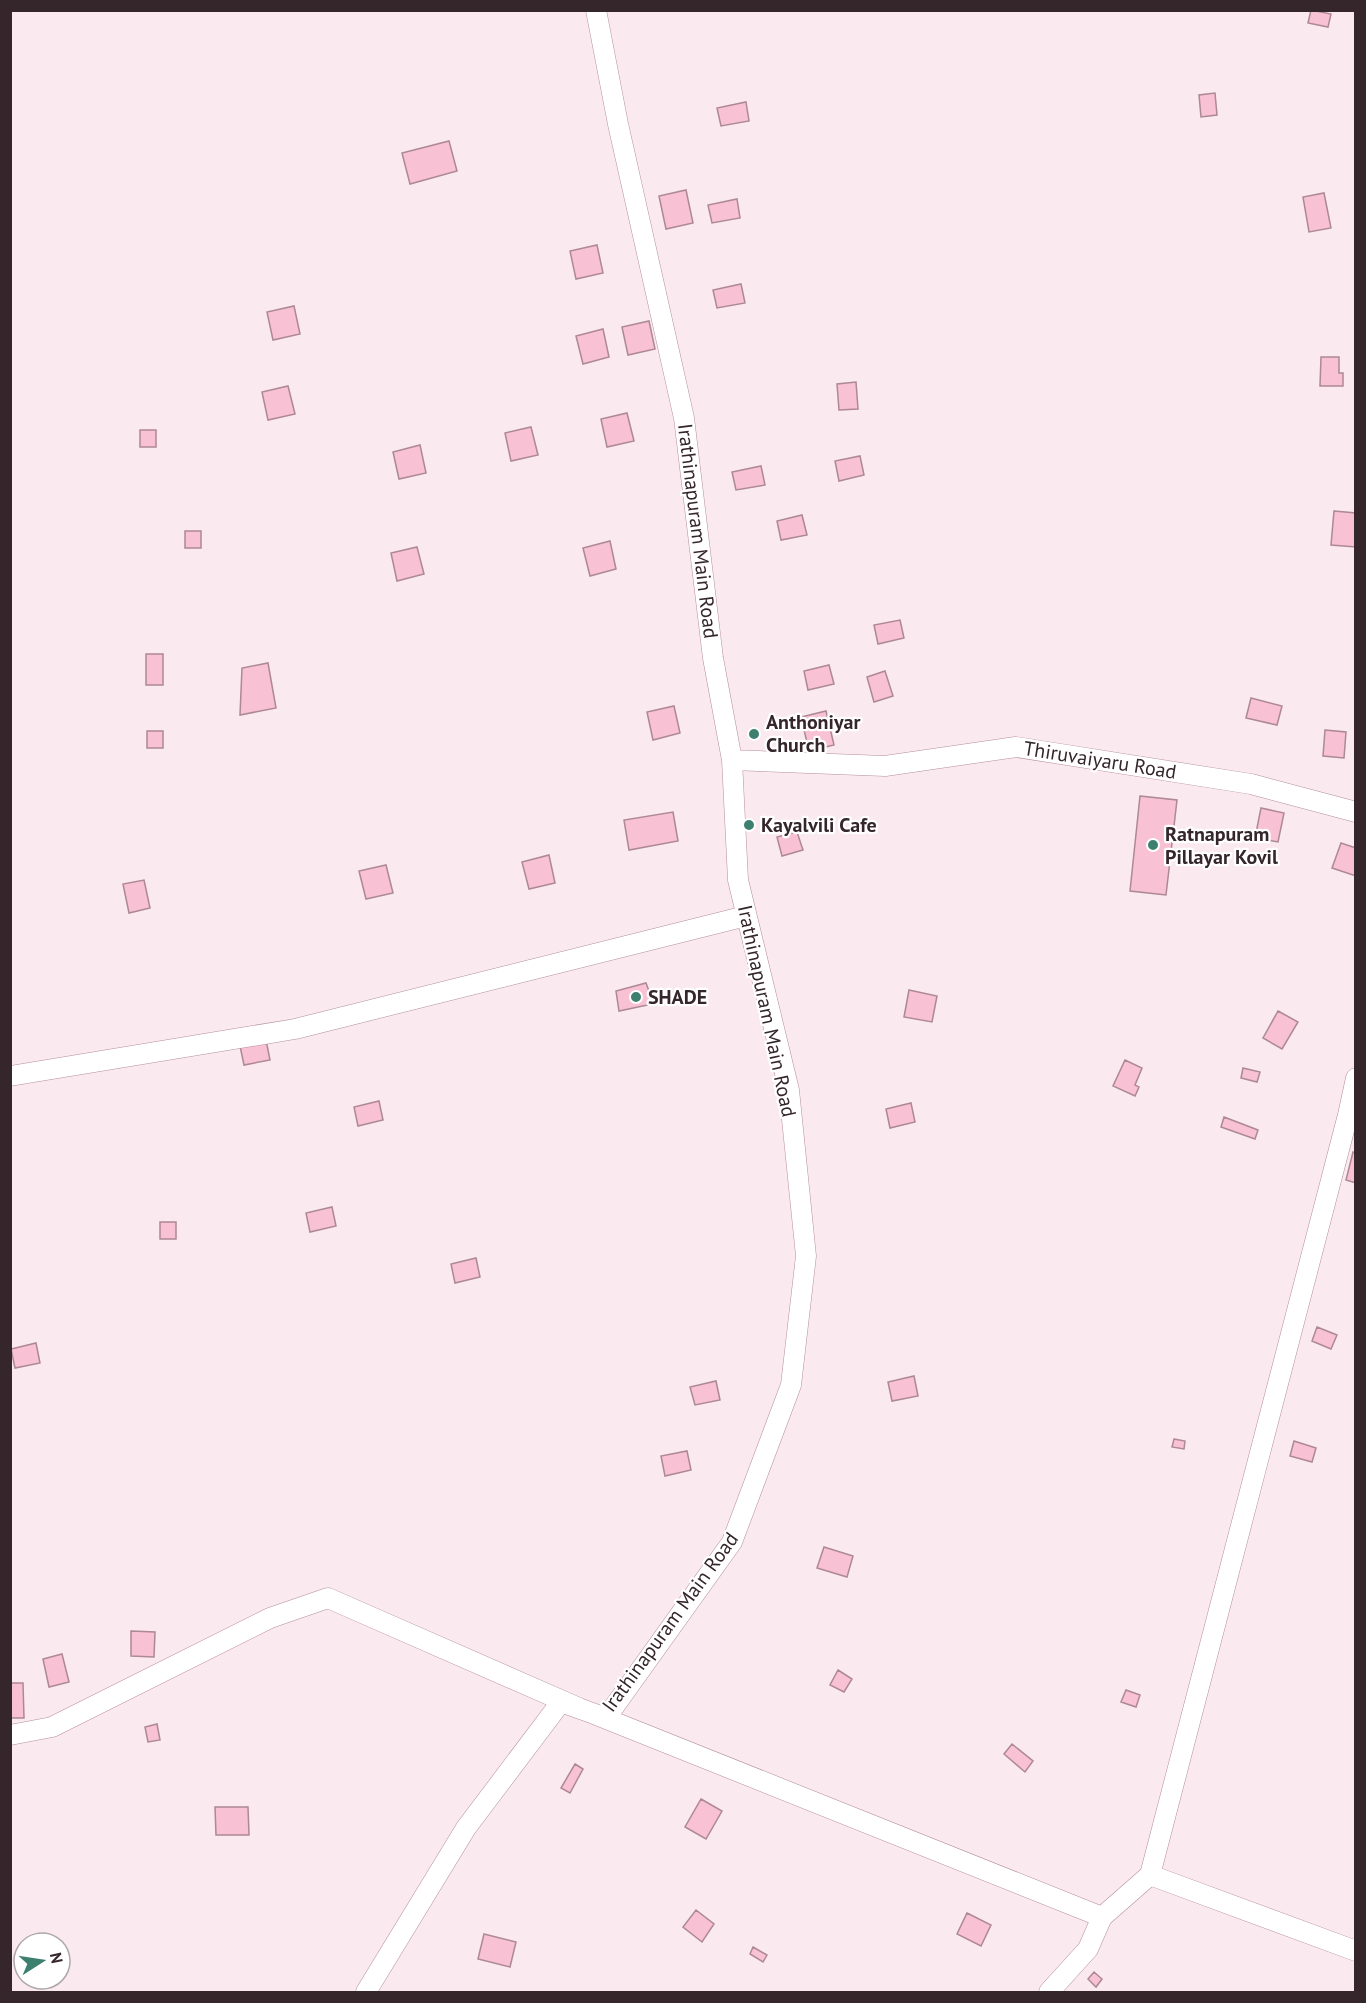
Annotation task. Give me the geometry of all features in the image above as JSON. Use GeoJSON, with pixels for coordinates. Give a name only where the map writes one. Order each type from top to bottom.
{"type":"FeatureCollection","features":[{"type":"Feature","properties":{"kind":"street","name":"Irathinapuram Main Road"},"geometry":{"type":"LineString","coordinates":[[366,1992],[466,1828],[561,1702],[606,1718],[732,1542],[791,1385],[806,1256],[789,1090],[738,880],[732,760],[714,658],[684,418],[618,124],[596,10]]}},
{"type":"Feature","properties":{"kind":"street","name":"Thiruvaiyaru Road"},"geometry":{"type":"LineString","coordinates":[[732,760],[885,766],[1016,747],[1251,784],[1356,812]]}},
{"type":"Feature","properties":{"kind":"street"},"geometry":{"type":"LineString","coordinates":[[10,1076],[295,1029],[746,916]]}},
{"type":"Feature","properties":{"kind":"street"},"geometry":{"type":"LineString","coordinates":[[1049,1992],[1088,1949],[1102,1917],[1150,1875],[1356,1078]]}},
{"type":"Feature","properties":{"kind":"street"},"geometry":{"type":"LineString","coordinates":[[10,1735],[52,1727],[270,1618],[328,1598],[579,1708],[1102,1917]]}},
{"type":"Feature","properties":{"kind":"street"},"geometry":{"type":"LineString","coordinates":[[1150,1875],[1356,1951]]}},
{"type":"Feature","properties":{"kind":"building"},"geometry":{"type":"Polygon","coordinates":[[[1311,10],[1331,14],[1328,27],[1308,23],[1311,10]]]}},
{"type":"Feature","properties":{"kind":"building"},"geometry":{"type":"Polygon","coordinates":[[[1215,93],[1217,115],[1201,117],[1199,95],[1215,93]]]}},
{"type":"Feature","properties":{"kind":"building"},"geometry":{"type":"Polygon","coordinates":[[[746,102],[749,121],[721,126],[717,108],[746,102]]]}},
{"type":"Feature","properties":{"kind":"building"},"geometry":{"type":"Polygon","coordinates":[[[449,141],[457,171],[410,184],[402,153],[449,141]]]}},
{"type":"Feature","properties":{"kind":"building"},"geometry":{"type":"Polygon","coordinates":[[[686,190],[693,223],[666,229],[659,196],[686,190]]]}},
{"type":"Feature","properties":{"kind":"building"},"geometry":{"type":"Polygon","coordinates":[[[1324,193],[1331,228],[1309,232],[1303,197],[1324,193]]]}},
{"type":"Feature","properties":{"kind":"building"},"geometry":{"type":"Polygon","coordinates":[[[737,199],[740,218],[712,223],[708,205],[737,199]]]}},
{"type":"Feature","properties":{"kind":"building"},"geometry":{"type":"Polygon","coordinates":[[[597,245],[603,273],[576,279],[570,251],[597,245]]]}},
{"type":"Feature","properties":{"kind":"building"},"geometry":{"type":"Polygon","coordinates":[[[741,284],[745,303],[717,308],[713,290],[741,284]]]}},
{"type":"Feature","properties":{"kind":"building"},"geometry":{"type":"Polygon","coordinates":[[[294,306],[300,334],[273,340],[267,312],[294,306]]]}},
{"type":"Feature","properties":{"kind":"building"},"geometry":{"type":"Polygon","coordinates":[[[649,321],[655,349],[628,355],[622,327],[649,321]]]}},
{"type":"Feature","properties":{"kind":"building"},"geometry":{"type":"Polygon","coordinates":[[[603,329],[609,357],[583,364],[576,336],[603,329]]]}},
{"type":"Feature","properties":{"kind":"building"},"geometry":{"type":"Polygon","coordinates":[[[1321,357],[1339,357],[1339,373],[1343,373],[1343,386],[1320,386],[1321,357]]]}},
{"type":"Feature","properties":{"kind":"building"},"geometry":{"type":"Polygon","coordinates":[[[856,382],[858,409],[839,410],[837,384],[856,382]]]}},
{"type":"Feature","properties":{"kind":"building"},"geometry":{"type":"Polygon","coordinates":[[[288,386],[295,414],[268,420],[262,392],[288,386]]]}},
{"type":"Feature","properties":{"kind":"building"},"geometry":{"type":"Polygon","coordinates":[[[627,413],[634,441],[607,447],[601,419],[627,413]]]}},
{"type":"Feature","properties":{"kind":"building"},"geometry":{"type":"Polygon","coordinates":[[[531,427],[538,455],[511,461],[505,433],[531,427]]]}},
{"type":"Feature","properties":{"kind":"building"},"geometry":{"type":"Polygon","coordinates":[[[140,430],[156,430],[156,447],[140,447],[140,430]]]}},
{"type":"Feature","properties":{"kind":"building"},"geometry":{"type":"Polygon","coordinates":[[[420,445],[426,473],[399,479],[393,452],[420,445]]]}},
{"type":"Feature","properties":{"kind":"building"},"geometry":{"type":"Polygon","coordinates":[[[860,456],[864,475],[839,481],[835,461],[860,456]]]}},
{"type":"Feature","properties":{"kind":"building"},"geometry":{"type":"Polygon","coordinates":[[[761,466],[765,485],[736,490],[732,472],[761,466]]]}},
{"type":"Feature","properties":{"kind":"building"},"geometry":{"type":"Polygon","coordinates":[[[1334,511],[1356,513],[1356,547],[1331,545],[1334,511]]]}},
{"type":"Feature","properties":{"kind":"building"},"geometry":{"type":"Polygon","coordinates":[[[802,515],[807,535],[781,540],[777,521],[802,515]]]}},
{"type":"Feature","properties":{"kind":"building"},"geometry":{"type":"Polygon","coordinates":[[[185,531],[201,531],[201,548],[185,548],[185,531]]]}},
{"type":"Feature","properties":{"kind":"building"},"geometry":{"type":"Polygon","coordinates":[[[610,541],[616,569],[590,576],[583,548],[610,541]]]}},
{"type":"Feature","properties":{"kind":"building"},"geometry":{"type":"Polygon","coordinates":[[[417,547],[424,574],[397,581],[391,553],[417,547]]]}},
{"type":"Feature","properties":{"kind":"building"},"geometry":{"type":"Polygon","coordinates":[[[900,620],[904,638],[878,644],[874,625],[900,620]]]}},
{"type":"Feature","properties":{"kind":"building"},"geometry":{"type":"Polygon","coordinates":[[[146,654],[163,654],[163,685],[146,685],[146,654]]]}},
{"type":"Feature","properties":{"kind":"building"},"geometry":{"type":"Polygon","coordinates":[[[268,663],[276,708],[240,715],[242,668],[268,663]]]}},
{"type":"Feature","properties":{"kind":"building"},"geometry":{"type":"Polygon","coordinates":[[[829,665],[834,684],[808,690],[804,671],[829,665]]]}},
{"type":"Feature","properties":{"kind":"building"},"geometry":{"type":"Polygon","coordinates":[[[885,671],[893,696],[874,702],[867,677],[885,671]]]}},
{"type":"Feature","properties":{"kind":"building"},"geometry":{"type":"Polygon","coordinates":[[[1251,698],[1282,706],[1277,725],[1246,718],[1251,698]]]}},
{"type":"Feature","properties":{"kind":"building"},"geometry":{"type":"Polygon","coordinates":[[[674,706],[680,733],[653,740],[647,712],[674,706]]]}},
{"type":"Feature","properties":{"kind":"building"},"geometry":{"type":"Polygon","coordinates":[[[826,711],[834,745],[809,751],[801,717],[826,711]]]}},
{"type":"Feature","properties":{"kind":"building"},"geometry":{"type":"Polygon","coordinates":[[[1325,730],[1346,732],[1344,758],[1323,756],[1325,730]]]}},
{"type":"Feature","properties":{"kind":"building"},"geometry":{"type":"Polygon","coordinates":[[[147,731],[163,731],[163,748],[147,748],[147,731]]]}},
{"type":"Feature","properties":{"kind":"building","name":"Ratnapuram Pillayar Kovil"},"geometry":{"type":"Polygon","coordinates":[[[1140,796],[1177,800],[1166,895],[1130,891],[1140,796]]]}},
{"type":"Feature","properties":{"kind":"building"},"geometry":{"type":"Polygon","coordinates":[[[1261,808],[1284,813],[1278,842],[1255,838],[1261,808]]]}},
{"type":"Feature","properties":{"kind":"building"},"geometry":{"type":"Polygon","coordinates":[[[673,812],[678,841],[629,850],[624,820],[673,812]]]}},
{"type":"Feature","properties":{"kind":"building"},"geometry":{"type":"Polygon","coordinates":[[[797,832],[803,850],[782,856],[777,837],[797,832]]]}},
{"type":"Feature","properties":{"kind":"building"},"geometry":{"type":"Polygon","coordinates":[[[1341,843],[1356,848],[1356,876],[1332,868],[1341,843]]]}},
{"type":"Feature","properties":{"kind":"building"},"geometry":{"type":"Polygon","coordinates":[[[549,855],[555,883],[529,889],[522,862],[549,855]]]}},
{"type":"Feature","properties":{"kind":"building"},"geometry":{"type":"Polygon","coordinates":[[[386,865],[393,893],[366,899],[359,871],[386,865]]]}},
{"type":"Feature","properties":{"kind":"building"},"geometry":{"type":"Polygon","coordinates":[[[144,880],[150,908],[129,913],[123,884],[144,880]]]}},
{"type":"Feature","properties":{"kind":"building","name":"SHADE"},"geometry":{"type":"Polygon","coordinates":[[[646,983],[649,991],[655,989],[657,1003],[619,1011],[616,991],[646,983]]]}},
{"type":"Feature","properties":{"kind":"building"},"geometry":{"type":"Polygon","coordinates":[[[909,990],[937,996],[932,1022],[904,1017],[909,990]]]}},
{"type":"Feature","properties":{"kind":"building"},"geometry":{"type":"Polygon","coordinates":[[[1278,1011],[1298,1022],[1282,1049],[1263,1038],[1278,1011]]]}},
{"type":"Feature","properties":{"kind":"building"},"geometry":{"type":"Polygon","coordinates":[[[266,1040],[270,1060],[244,1065],[240,1046],[266,1040]]]}},
{"type":"Feature","properties":{"kind":"building"},"geometry":{"type":"Polygon","coordinates":[[[1125,1060],[1142,1068],[1135,1085],[1139,1087],[1135,1096],[1113,1086],[1125,1060]]]}},
{"type":"Feature","properties":{"kind":"building"},"geometry":{"type":"Polygon","coordinates":[[[1243,1068],[1260,1072],[1257,1082],[1241,1078],[1243,1068]]]}},
{"type":"Feature","properties":{"kind":"building"},"geometry":{"type":"Polygon","coordinates":[[[379,1101],[383,1120],[358,1126],[354,1107],[379,1101]]]}},
{"type":"Feature","properties":{"kind":"building"},"geometry":{"type":"Polygon","coordinates":[[[911,1103],[915,1122],[890,1128],[886,1109],[911,1103]]]}},
{"type":"Feature","properties":{"kind":"building"},"geometry":{"type":"Polygon","coordinates":[[[1224,1117],[1258,1130],[1255,1139],[1221,1127],[1224,1117]]]}},
{"type":"Feature","properties":{"kind":"building"},"geometry":{"type":"Polygon","coordinates":[[[1353,1152],[1356,1153],[1356,1183],[1346,1180],[1353,1152]]]}},
{"type":"Feature","properties":{"kind":"building"},"geometry":{"type":"Polygon","coordinates":[[[332,1207],[336,1226],[310,1232],[306,1213],[332,1207]]]}},
{"type":"Feature","properties":{"kind":"building"},"geometry":{"type":"Polygon","coordinates":[[[160,1222],[176,1222],[176,1239],[160,1239],[160,1222]]]}},
{"type":"Feature","properties":{"kind":"building"},"geometry":{"type":"Polygon","coordinates":[[[476,1258],[480,1277],[455,1283],[451,1264],[476,1258]]]}},
{"type":"Feature","properties":{"kind":"building"},"geometry":{"type":"Polygon","coordinates":[[[1317,1327],[1337,1335],[1331,1349],[1312,1341],[1317,1327]]]}},
{"type":"Feature","properties":{"kind":"building"},"geometry":{"type":"Polygon","coordinates":[[[36,1343],[40,1363],[15,1368],[11,1349],[36,1343]]]}},
{"type":"Feature","properties":{"kind":"building"},"geometry":{"type":"Polygon","coordinates":[[[914,1376],[918,1396],[892,1401],[888,1382],[914,1376]]]}},
{"type":"Feature","properties":{"kind":"building"},"geometry":{"type":"Polygon","coordinates":[[[716,1381],[720,1400],[695,1405],[690,1387],[716,1381]]]}},
{"type":"Feature","properties":{"kind":"building"},"geometry":{"type":"Polygon","coordinates":[[[1174,1439],[1185,1441],[1184,1449],[1172,1447],[1174,1439]]]}},
{"type":"Feature","properties":{"kind":"building"},"geometry":{"type":"Polygon","coordinates":[[[1294,1441],[1316,1448],[1312,1462],[1290,1456],[1294,1441]]]}},
{"type":"Feature","properties":{"kind":"building"},"geometry":{"type":"Polygon","coordinates":[[[687,1451],[691,1470],[665,1476],[661,1456],[687,1451]]]}},
{"type":"Feature","properties":{"kind":"building"},"geometry":{"type":"Polygon","coordinates":[[[824,1547],[853,1556],[847,1577],[817,1568],[824,1547]]]}},
{"type":"Feature","properties":{"kind":"building"},"geometry":{"type":"Polygon","coordinates":[[[131,1631],[155,1632],[154,1657],[131,1656],[131,1631]]]}},
{"type":"Feature","properties":{"kind":"building"},"geometry":{"type":"Polygon","coordinates":[[[62,1654],[69,1682],[49,1687],[43,1659],[62,1654]]]}},
{"type":"Feature","properties":{"kind":"building"},"geometry":{"type":"Polygon","coordinates":[[[838,1670],[852,1679],[844,1692],[830,1685],[838,1670]]]}},
{"type":"Feature","properties":{"kind":"building"},"geometry":{"type":"Polygon","coordinates":[[[10,1683],[23,1683],[24,1718],[10,1718],[10,1683]]]}},
{"type":"Feature","properties":{"kind":"building"},"geometry":{"type":"Polygon","coordinates":[[[1126,1690],[1140,1695],[1136,1707],[1121,1702],[1126,1690]]]}},
{"type":"Feature","properties":{"kind":"building"},"geometry":{"type":"Polygon","coordinates":[[[157,1724],[160,1740],[148,1742],[145,1727],[157,1724]]]}},
{"type":"Feature","properties":{"kind":"building"},"geometry":{"type":"Polygon","coordinates":[[[1012,1744],[1033,1761],[1025,1772],[1004,1754],[1012,1744]]]}},
{"type":"Feature","properties":{"kind":"building"},"geometry":{"type":"Polygon","coordinates":[[[575,1764],[583,1769],[570,1793],[561,1788],[575,1764]]]}},
{"type":"Feature","properties":{"kind":"building"},"geometry":{"type":"Polygon","coordinates":[[[701,1799],[722,1811],[706,1839],[685,1827],[701,1799]]]}},
{"type":"Feature","properties":{"kind":"building"},"geometry":{"type":"Polygon","coordinates":[[[215,1807],[248,1807],[249,1835],[216,1835],[215,1807]]]}},
{"type":"Feature","properties":{"kind":"building"},"geometry":{"type":"Polygon","coordinates":[[[696,1910],[714,1924],[702,1942],[683,1927],[696,1910]]]}},
{"type":"Feature","properties":{"kind":"building"},"geometry":{"type":"Polygon","coordinates":[[[967,1913],[991,1925],[981,1946],[957,1934],[967,1913]]]}},
{"type":"Feature","properties":{"kind":"building"},"geometry":{"type":"Polygon","coordinates":[[[484,1934],[516,1942],[510,1967],[478,1959],[484,1934]]]}},
{"type":"Feature","properties":{"kind":"building"},"geometry":{"type":"Polygon","coordinates":[[[753,1947],[767,1955],[763,1962],[750,1954],[753,1947]]]}},
{"type":"Feature","properties":{"kind":"building"},"geometry":{"type":"Polygon","coordinates":[[[1094,1972],[1102,1979],[1096,1987],[1088,1979],[1094,1972]]]}},
{"type":"Feature","properties":{"kind":"place","name":"Anthoniyar Church"},"geometry":{"type":"Point","coordinates":[754,734]}},
{"type":"Feature","properties":{"kind":"place","name":"Kayalvili Cafe"},"geometry":{"type":"Point","coordinates":[749,825]}},
{"type":"Feature","properties":{"kind":"place","name":"Ratnapuram Pillayar Kovil"},"geometry":{"type":"Point","coordinates":[1153,845]}},
{"type":"Feature","properties":{"kind":"place","name":"SHADE"},"geometry":{"type":"Point","coordinates":[636,997]}}]}
